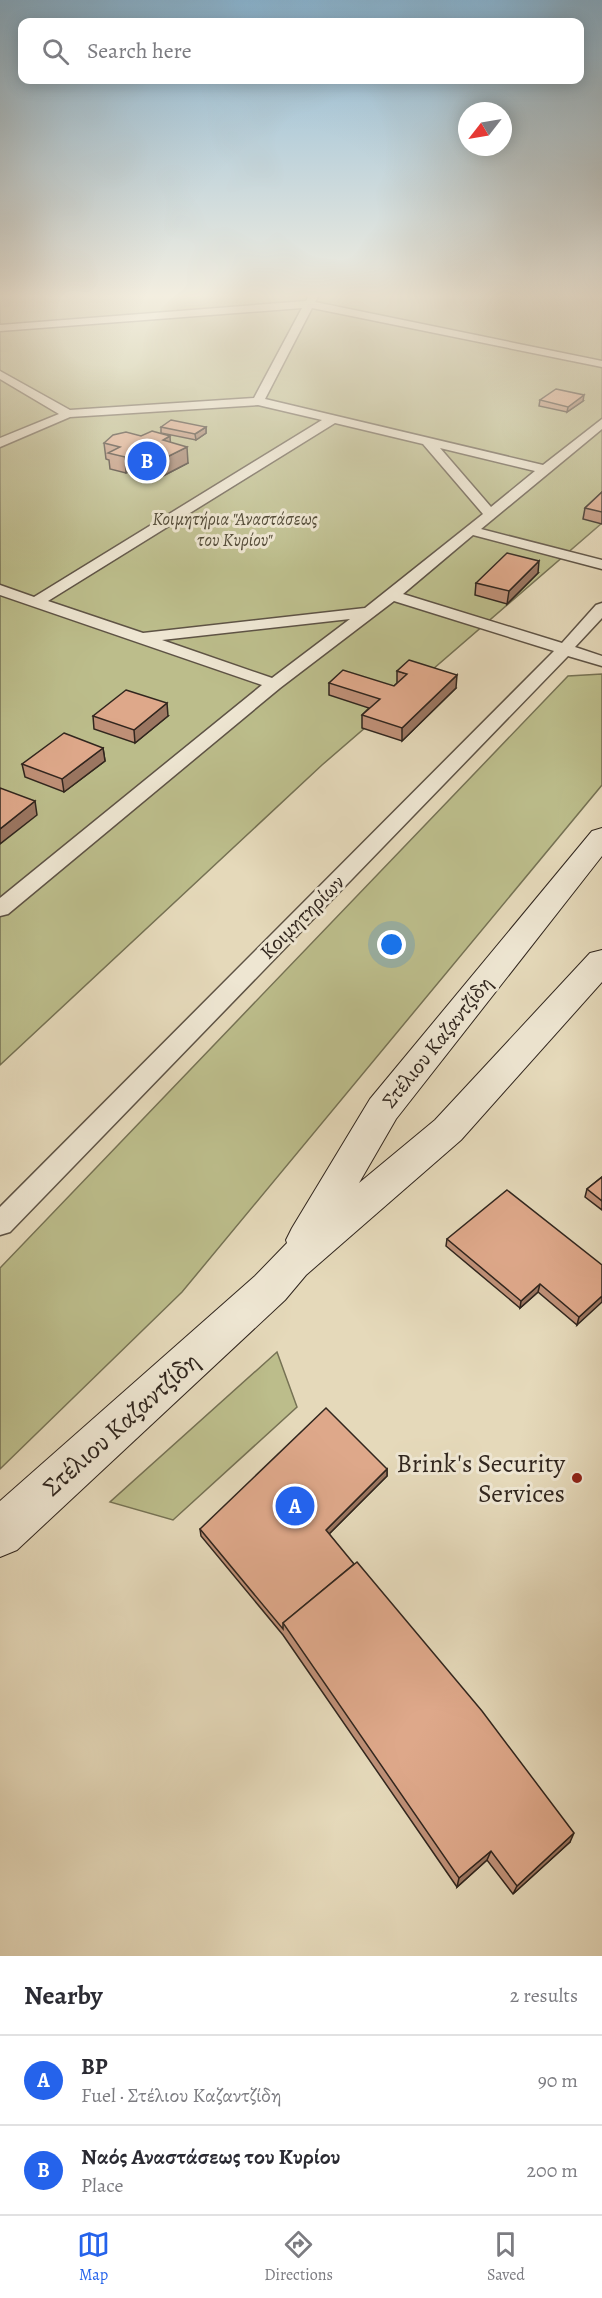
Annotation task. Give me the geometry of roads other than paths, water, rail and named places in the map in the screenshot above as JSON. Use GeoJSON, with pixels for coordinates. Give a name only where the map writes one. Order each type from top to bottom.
{"type":"FeatureCollection","features":[{"type":"Feature","properties":{"kind":"main road","name":"Στέλιου Καζαντζίδη"},"geometry":{"type":"LineString","coordinates":[[292,1263],[383,1109],[602,837]]}},
{"type":"Feature","properties":{"kind":"main road","name":"Στέλιου Καζαντζίδη"},"geometry":{"type":"LineString","coordinates":[[0,1533],[270,1288],[292,1263],[448,1131],[602,961]]}},
{"type":"Feature","properties":{"kind":"lane"},"geometry":{"type":"LineString","coordinates":[[21,386],[68,414]]}},
{"type":"Feature","properties":{"kind":"lane"},"geometry":{"type":"LineString","coordinates":[[258,401],[266,386]]}},
{"type":"Feature","properties":{"kind":"lane"},"geometry":{"type":"LineString","coordinates":[[1,442],[68,414],[258,401],[544,469]]}},
{"type":"Feature","properties":{"kind":"lane"},"geometry":{"type":"LineString","coordinates":[[36,602],[334,418]]}},
{"type":"Feature","properties":{"kind":"lane"},"geometry":{"type":"LineString","coordinates":[[0,909],[274,684],[473,531],[544,469],[602,423]]}},
{"type":"Feature","properties":{"kind":"lane"},"geometry":{"type":"LineString","coordinates":[[426,440],[491,515]]}},
{"type":"Feature","properties":{"kind":"lane"},"geometry":{"type":"LineString","coordinates":[[473,531],[602,565]]}},
{"type":"Feature","properties":{"kind":"lane"},"geometry":{"type":"LineString","coordinates":[[0,590],[274,684]]}},
{"type":"Feature","properties":{"kind":"lane"},"geometry":{"type":"LineString","coordinates":[[392,595],[602,661]]}},
{"type":"Feature","properties":{"kind":"lane","name":"Κοιμητηρίων"},"geometry":{"type":"LineString","coordinates":[[0,1224],[565,649],[602,608]]}},
{"type":"Feature","properties":{"kind":"lane"},"geometry":{"type":"LineString","coordinates":[[141,638],[369,612]]}},
{"type":"Feature","properties":{"kind":"place","name":"Ναός Αναστάσεως του Κυρίου"},"geometry":{"type":"Point","coordinates":[147,461]}},
{"type":"Feature","properties":{"kind":"place","name":"Brink's Security Services"},"geometry":{"type":"Point","coordinates":[577,1478]}},
{"type":"Feature","properties":{"kind":"place","name":"BP"},"geometry":{"type":"Point","coordinates":[295,1506]}},
{"type":"Feature","properties":{"kind":"park label","name":"Κοιμητήρια \"Αναστάσεως του Κυρίου\""},"geometry":{"type":"Point","coordinates":[235,529]}}]}
